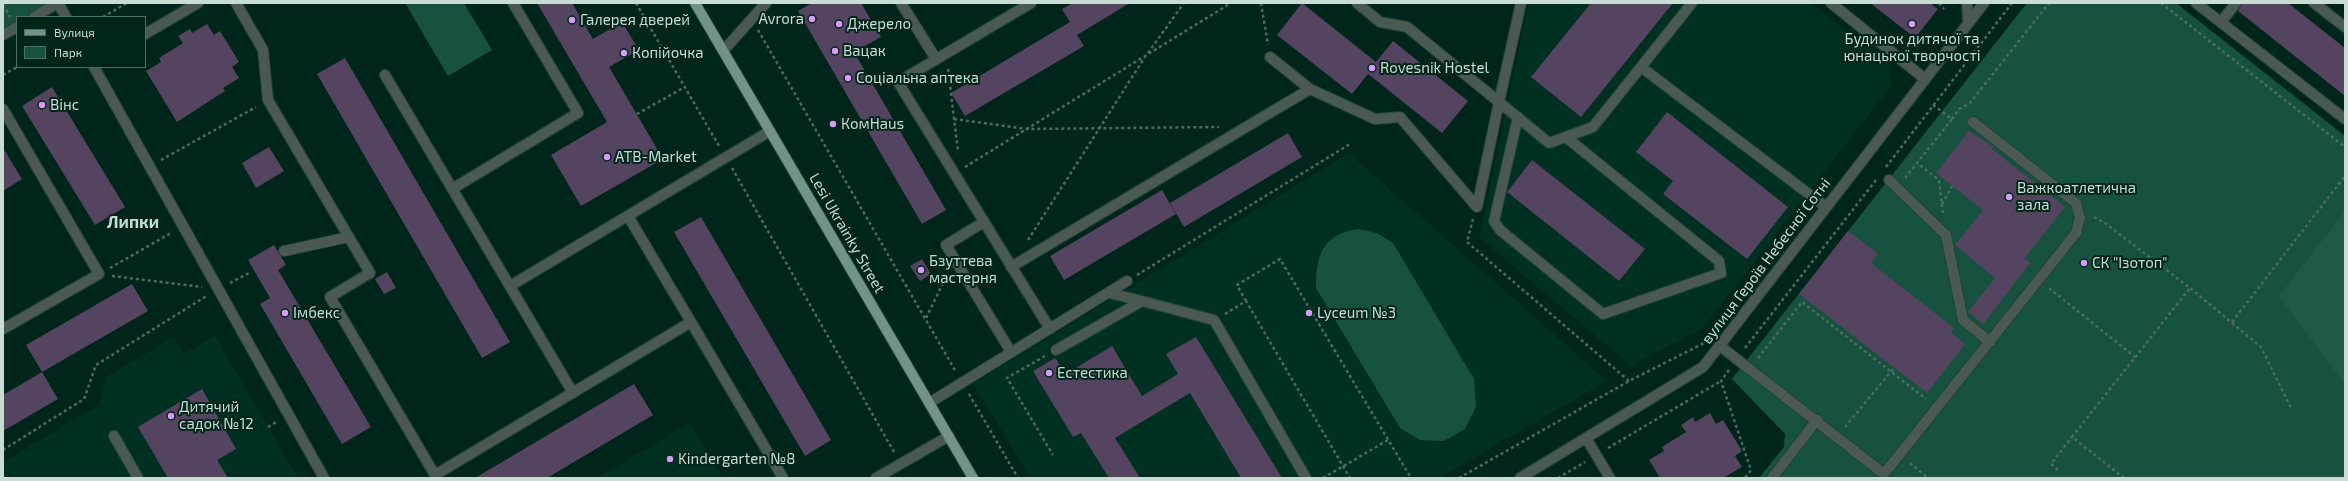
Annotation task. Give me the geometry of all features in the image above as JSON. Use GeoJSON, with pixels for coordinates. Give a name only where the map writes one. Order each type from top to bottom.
{"type":"FeatureCollection","features":[{"type":"Feature","properties":{"kind":"main road","name":"Lesi Ukrainky Street"},"geometry":{"type":"LineString","coordinates":[[695,3],[973,478]]}},
{"type":"Feature","properties":{"kind":"street"},"geometry":{"type":"LineString","coordinates":[[36,16],[58,3],[65,16]]}},
{"type":"Feature","properties":{"kind":"street"},"geometry":{"type":"LineString","coordinates":[[146,33],[198,3]]}},
{"type":"Feature","properties":{"kind":"street"},"geometry":{"type":"LineString","coordinates":[[236,3],[263,50],[268,100],[370,273],[330,297],[435,474],[691,322]]}},
{"type":"Feature","properties":{"kind":"street"},"geometry":{"type":"LineString","coordinates":[[452,189],[578,113],[513,3]]}},
{"type":"Feature","properties":{"kind":"street"},"geometry":{"type":"LineString","coordinates":[[723,50],[766,3]]}},
{"type":"Feature","properties":{"kind":"street"},"geometry":{"type":"LineString","coordinates":[[902,3],[936,59]]}},
{"type":"Feature","properties":{"kind":"street"},"geometry":{"type":"LineString","coordinates":[[1030,3],[898,82],[957,171],[984,222],[1050,329]]}},
{"type":"Feature","properties":{"kind":"street"},"geometry":{"type":"LineString","coordinates":[[1357,3],[1380,22],[1407,27],[1549,143],[1567,138],[1593,127],[1692,3]]}},
{"type":"Feature","properties":{"kind":"street"},"geometry":{"type":"LineString","coordinates":[[1476,207],[1521,3]]}},
{"type":"Feature","properties":{"kind":"street"},"geometry":{"type":"LineString","coordinates":[[1831,3],[1925,79]]}},
{"type":"Feature","properties":{"kind":"street"},"geometry":{"type":"LineString","coordinates":[[1967,3],[1968,23]]}},
{"type":"Feature","properties":{"kind":"street","name":"вулиця Героїв Небесної Сотні"},"geometry":{"type":"LineString","coordinates":[[1520,478],[1703,368],[1984,3]]}},
{"type":"Feature","properties":{"kind":"street"},"geometry":{"type":"LineString","coordinates":[[2196,3],[2345,119]]}},
{"type":"Feature","properties":{"kind":"street"},"geometry":{"type":"LineString","coordinates":[[2221,22],[2236,3]]}},
{"type":"Feature","properties":{"kind":"street"},"geometry":{"type":"LineString","coordinates":[[2314,3],[2345,27]]}},
{"type":"Feature","properties":{"kind":"street"},"geometry":{"type":"LineString","coordinates":[[3,35],[16,28]]}},
{"type":"Feature","properties":{"kind":"street"},"geometry":{"type":"LineString","coordinates":[[1270,57],[1310,89],[1374,119],[1400,117],[1476,207]]}},
{"type":"Feature","properties":{"kind":"street"},"geometry":{"type":"LineString","coordinates":[[1641,67],[1826,207]]}},
{"type":"Feature","properties":{"kind":"street"},"geometry":{"type":"LineString","coordinates":[[95,68],[324,478]]}},
{"type":"Feature","properties":{"kind":"street"},"geometry":{"type":"LineString","coordinates":[[385,75],[573,393]]}},
{"type":"Feature","properties":{"kind":"street"},"geometry":{"type":"LineString","coordinates":[[1011,266],[1310,89]]}},
{"type":"Feature","properties":{"kind":"street"},"geometry":{"type":"LineString","coordinates":[[3,109],[99,274],[3,329]]}},
{"type":"Feature","properties":{"kind":"street"},"geometry":{"type":"LineString","coordinates":[[1518,117],[1494,221],[1500,230],[1604,314],[1721,273],[1719,261],[1567,138]]}},
{"type":"Feature","properties":{"kind":"street"},"geometry":{"type":"LineString","coordinates":[[1720,346],[1738,358],[1884,474],[1938,409],[2076,233],[2080,218],[2076,203],[1973,122]]}},
{"type":"Feature","properties":{"kind":"street"},"geometry":{"type":"LineString","coordinates":[[510,286],[770,131]]}},
{"type":"Feature","properties":{"kind":"street"},"geometry":{"type":"LineString","coordinates":[[1889,180],[1946,235],[1963,320],[1990,342]]}},
{"type":"Feature","properties":{"kind":"street"},"geometry":{"type":"LineString","coordinates":[[628,216],[783,478]]}},
{"type":"Feature","properties":{"kind":"street"},"geometry":{"type":"LineString","coordinates":[[984,222],[946,245],[1012,352]]}},
{"type":"Feature","properties":{"kind":"street"},"geometry":{"type":"LineString","coordinates":[[284,251],[349,237]]}},
{"type":"Feature","properties":{"kind":"street"},"geometry":{"type":"LineString","coordinates":[[929,403],[1126,281]]}},
{"type":"Feature","properties":{"kind":"street"},"geometry":{"type":"LineString","coordinates":[[1108,292],[1214,320],[1306,478]]}},
{"type":"Feature","properties":{"kind":"street"},"geometry":{"type":"LineString","coordinates":[[1056,350],[1142,301]]}},
{"type":"Feature","properties":{"kind":"street"},"geometry":{"type":"LineString","coordinates":[[1772,478],[1817,420]]}},
{"type":"Feature","properties":{"kind":"street"},"geometry":{"type":"LineString","coordinates":[[114,436],[138,478]]}},
{"type":"Feature","properties":{"kind":"street"},"geometry":{"type":"LineString","coordinates":[[876,478],[949,436]]}},
{"type":"Feature","properties":{"kind":"street"},"geometry":{"type":"LineString","coordinates":[[1586,438],[1610,478]]}},
{"type":"Feature","properties":{"kind":"path"},"geometry":{"type":"LineString","coordinates":[[105,16],[127,3]]}},
{"type":"Feature","properties":{"kind":"path"},"geometry":{"type":"LineString","coordinates":[[636,3],[901,463]]}},
{"type":"Feature","properties":{"kind":"path"},"geometry":{"type":"LineString","coordinates":[[1024,247],[1146,55],[1184,3]]}},
{"type":"Feature","properties":{"kind":"path"},"geometry":{"type":"LineString","coordinates":[[946,54],[954,119],[957,171],[1231,3]]}},
{"type":"Feature","properties":{"kind":"path"},"geometry":{"type":"LineString","coordinates":[[1261,3],[1270,57]]}},
{"type":"Feature","properties":{"kind":"path"},"geometry":{"type":"LineString","coordinates":[[1939,3],[1944,9]]}},
{"type":"Feature","properties":{"kind":"path"},"geometry":{"type":"LineString","coordinates":[[1897,188],[1960,109],[1970,103],[2049,3]]}},
{"type":"Feature","properties":{"kind":"path"},"geometry":{"type":"LineString","coordinates":[[2161,3],[2345,147]]}},
{"type":"Feature","properties":{"kind":"path"},"geometry":{"type":"LineString","coordinates":[[757,29],[1018,478]]}},
{"type":"Feature","properties":{"kind":"path"},"geometry":{"type":"LineString","coordinates":[[3,75],[16,68]]}},
{"type":"Feature","properties":{"kind":"path"},"geometry":{"type":"LineString","coordinates":[[637,114],[685,87]]}},
{"type":"Feature","properties":{"kind":"path"},"geometry":{"type":"LineString","coordinates":[[150,166],[268,100]]}},
{"type":"Feature","properties":{"kind":"path"},"geometry":{"type":"LineString","coordinates":[[1933,105],[1952,119]]}},
{"type":"Feature","properties":{"kind":"path"},"geometry":{"type":"LineString","coordinates":[[954,119],[1027,129],[1224,127]]}},
{"type":"Feature","properties":{"kind":"path"},"geometry":{"type":"LineString","coordinates":[[1126,281],[1350,144]]}},
{"type":"Feature","properties":{"kind":"path"},"geometry":{"type":"LineString","coordinates":[[1917,163],[1939,180],[1946,235]]}},
{"type":"Feature","properties":{"kind":"path"},"geometry":{"type":"LineString","coordinates":[[2232,322],[2345,176]]}},
{"type":"Feature","properties":{"kind":"path"},"geometry":{"type":"LineString","coordinates":[[1942,204],[1952,186]]}},
{"type":"Feature","properties":{"kind":"path"},"geometry":{"type":"LineString","coordinates":[[2076,203],[2190,288],[2261,347],[2291,408]]}},
{"type":"Feature","properties":{"kind":"path"},"geometry":{"type":"LineString","coordinates":[[1476,207],[1466,242],[1629,380]]}},
{"type":"Feature","properties":{"kind":"path"},"geometry":{"type":"LineString","coordinates":[[99,274],[183,226]]}},
{"type":"Feature","properties":{"kind":"path"},"geometry":{"type":"LineString","coordinates":[[1350,478],[1237,285],[1280,259],[1411,478]]}},
{"type":"Feature","properties":{"kind":"path"},"geometry":{"type":"LineString","coordinates":[[925,319],[955,260]]}},
{"type":"Feature","properties":{"kind":"path"},"geometry":{"type":"LineString","coordinates":[[3,450],[84,399],[96,365],[219,289],[250,272]]}},
{"type":"Feature","properties":{"kind":"path"},"geometry":{"type":"LineString","coordinates":[[99,274],[219,289]]}},
{"type":"Feature","properties":{"kind":"path"},"geometry":{"type":"LineString","coordinates":[[2039,281],[2135,357]]}},
{"type":"Feature","properties":{"kind":"path"},"geometry":{"type":"LineString","coordinates":[[2058,470],[2051,464],[2190,288]]}},
{"type":"Feature","properties":{"kind":"path"},"geometry":{"type":"LineString","coordinates":[[1214,320],[1246,301]]}},
{"type":"Feature","properties":{"kind":"path"},"geometry":{"type":"LineString","coordinates":[[1750,368],[1802,302],[1938,409]]}},
{"type":"Feature","properties":{"kind":"path"},"geometry":{"type":"LineString","coordinates":[[1459,478],[1629,380],[1704,343],[1709,337]]}},
{"type":"Feature","properties":{"kind":"path"},"geometry":{"type":"LineString","coordinates":[[1053,455],[1007,378],[1056,350]]}},
{"type":"Feature","properties":{"kind":"path"},"geometry":{"type":"LineString","coordinates":[[1558,478],[1721,381],[1738,358]]}},
{"type":"Feature","properties":{"kind":"path"},"geometry":{"type":"LineString","coordinates":[[1837,436],[1894,368]]}},
{"type":"Feature","properties":{"kind":"path"},"geometry":{"type":"LineString","coordinates":[[1721,381],[1751,470],[1745,478]]}},
{"type":"Feature","properties":{"kind":"path"},"geometry":{"type":"LineString","coordinates":[[2072,437],[2124,478]]}},
{"type":"Feature","properties":{"kind":"path"},"geometry":{"type":"LineString","coordinates":[[1323,478],[1388,440]]}},
{"type":"Feature","properties":{"kind":"path"},"geometry":{"type":"LineString","coordinates":[[1900,455],[1928,478]]}},
{"type":"Feature","properties":{"kind":"shaded area"},"geometry":{"type":"Polygon","coordinates":[[[1529,3],[1811,3],[1889,65],[1891,86],[1703,328],[1631,366],[1479,237],[1529,3]]]}},
{"type":"Feature","properties":{"kind":"shaded area","name":"Lyceum №3"},"geometry":{"type":"Polygon","coordinates":[[[1349,153],[1607,381],[1439,478],[1031,478],[973,384],[1349,153]]]}},
{"type":"Feature","properties":{"kind":"shaded area"},"geometry":{"type":"Polygon","coordinates":[[[2345,211],[2345,384],[2279,296],[2345,211]]]}},
{"type":"Feature","properties":{"kind":"shaded area","name":"Дитячий садок №12"},"geometry":{"type":"Polygon","coordinates":[[[215,336],[298,478],[3,478],[3,462],[99,405],[106,377],[174,337],[184,354],[215,336]]]}},
{"type":"Feature","properties":{"kind":"shaded area","name":"Kindergarten №8"},"geometry":{"type":"Polygon","coordinates":[[[690,423],[723,478],[597,478],[663,439],[690,423]]]}},
{"type":"Feature","properties":{"kind":"green space"},"geometry":{"type":"Polygon","coordinates":[[[3,3],[58,3],[36,16],[16,16],[16,28],[3,35],[3,3]]]}},
{"type":"Feature","properties":{"kind":"green space"},"geometry":{"type":"Polygon","coordinates":[[[405,3],[464,3],[492,50],[448,76],[405,3]]]}},
{"type":"Feature","properties":{"kind":"green space","name":"СК \"Ізотоп\""},"geometry":{"type":"Polygon","coordinates":[[[2027,3],[2176,3],[2345,136],[2345,478],[1759,478],[1784,447],[1785,434],[1732,379],[2027,3]]]}},
{"type":"Feature","properties":{"kind":"green space"},"geometry":{"type":"Polygon","coordinates":[[[1358,229],[1377,233],[1393,243],[1474,379],[1476,407],[1465,429],[1444,441],[1420,440],[1400,428],[1316,288],[1316,276],[1320,256],[1324,248],[1336,236],[1358,229]]]}},
{"type":"Feature","properties":{"kind":"building"},"geometry":{"type":"Polygon","coordinates":[[[537,3],[572,3],[593,39],[622,22],[639,50],[609,67],[663,159],[581,206],[551,155],[607,122],[537,3]]]}},
{"type":"Feature","properties":{"kind":"building"},"geometry":{"type":"Polygon","coordinates":[[[812,3],[861,3],[881,37],[854,52],[946,210],[922,224],[798,11],[812,3]]]}},
{"type":"Feature","properties":{"kind":"building"},"geometry":{"type":"Polygon","coordinates":[[[1073,3],[1130,3],[1077,35],[1084,46],[965,116],[951,93],[1070,22],[1062,9],[1073,3]]]}},
{"type":"Feature","properties":{"kind":"building","name":"Rovesnik Hostel"},"geometry":{"type":"Polygon","coordinates":[[[1302,3],[1376,62],[1393,41],[1468,101],[1442,133],[1368,74],[1352,94],[1277,35],[1302,3]]]}},
{"type":"Feature","properties":{"kind":"building"},"geometry":{"type":"Polygon","coordinates":[[[1591,3],[1673,3],[1581,117],[1531,77],[1591,3]]]}},
{"type":"Feature","properties":{"kind":"building","name":"Будинок дитячої та юнацької творчості"},"geometry":{"type":"Polygon","coordinates":[[[1870,3],[1930,3],[1938,9],[1915,38],[1870,3]]]}},
{"type":"Feature","properties":{"kind":"building"},"geometry":{"type":"Polygon","coordinates":[[[2242,3],[2288,3],[2345,48],[2345,96],[2238,11],[2242,3]]]}},
{"type":"Feature","properties":{"kind":"building"},"geometry":{"type":"Polygon","coordinates":[[[207,24],[214,35],[220,31],[239,62],[232,67],[239,78],[223,88],[225,91],[177,122],[146,71],[161,62],[159,58],[183,43],[178,36],[190,29],[192,33],[207,24]]]}},
{"type":"Feature","properties":{"kind":"building"},"geometry":{"type":"Polygon","coordinates":[[[345,58],[510,342],[482,358],[317,74],[345,58]]]}},
{"type":"Feature","properties":{"kind":"building"},"geometry":{"type":"Polygon","coordinates":[[[52,87],[125,207],[95,225],[22,106],[52,87]]]}},
{"type":"Feature","properties":{"kind":"building"},"geometry":{"type":"Polygon","coordinates":[[[1667,112],[1788,207],[1747,259],[1663,194],[1673,181],[1636,152],[1667,112]]]}},
{"type":"Feature","properties":{"kind":"building","name":"Важкоатлетична зала"},"geometry":{"type":"Polygon","coordinates":[[[1969,131],[1994,147],[1992,149],[2065,207],[2024,259],[2030,263],[1983,324],[1968,312],[1995,278],[1955,245],[1983,210],[1936,173],[1969,131]]]}},
{"type":"Feature","properties":{"kind":"building"},"geometry":{"type":"Polygon","coordinates":[[[1288,133],[1302,157],[1184,227],[1170,203],[1288,133]]]}},
{"type":"Feature","properties":{"kind":"building"},"geometry":{"type":"Polygon","coordinates":[[[269,147],[284,171],[256,188],[242,163],[269,147]]]}},
{"type":"Feature","properties":{"kind":"building"},"geometry":{"type":"Polygon","coordinates":[[[3,148],[22,179],[3,191],[3,148]]]}},
{"type":"Feature","properties":{"kind":"building"},"geometry":{"type":"Polygon","coordinates":[[[1532,160],[1645,249],[1619,281],[1507,192],[1532,160]]]}},
{"type":"Feature","properties":{"kind":"building"},"geometry":{"type":"Polygon","coordinates":[[[1162,190],[1176,214],[1064,280],[1050,256],[1162,190]]]}},
{"type":"Feature","properties":{"kind":"building"},"geometry":{"type":"Polygon","coordinates":[[[701,217],[831,440],[805,456],[674,232],[701,217]]]}},
{"type":"Feature","properties":{"kind":"building"},"geometry":{"type":"Polygon","coordinates":[[[1848,231],[1878,254],[1871,263],[1954,328],[1951,333],[1965,344],[1927,393],[1799,294],[1848,231]]]}},
{"type":"Feature","properties":{"kind":"building"},"geometry":{"type":"Polygon","coordinates":[[[274,245],[286,265],[278,270],[371,427],[342,444],[260,304],[270,298],[248,260],[274,245]]]}},
{"type":"Feature","properties":{"kind":"building","name":"Бзуттева мастерня"},"geometry":{"type":"Polygon","coordinates":[[[922,259],[931,274],[920,281],[910,266],[922,259]]]}},
{"type":"Feature","properties":{"kind":"building"},"geometry":{"type":"Polygon","coordinates":[[[387,272],[396,288],[384,294],[375,279],[387,272]]]}},
{"type":"Feature","properties":{"kind":"building"},"geometry":{"type":"Polygon","coordinates":[[[132,284],[148,311],[42,372],[26,345],[132,284]]]}},
{"type":"Feature","properties":{"kind":"building"},"geometry":{"type":"Polygon","coordinates":[[[1196,337],[1282,478],[1241,478],[1190,393],[1115,438],[1140,478],[1109,478],[1081,433],[1073,437],[1033,371],[1055,358],[1066,374],[1112,346],[1142,396],[1178,374],[1166,354],[1196,337]]]}},
{"type":"Feature","properties":{"kind":"building"},"geometry":{"type":"Polygon","coordinates":[[[42,372],[58,399],[3,431],[3,395],[42,372]]]}},
{"type":"Feature","properties":{"kind":"building"},"geometry":{"type":"Polygon","coordinates":[[[634,384],[653,415],[547,478],[475,478],[634,384]]]}},
{"type":"Feature","properties":{"kind":"building"},"geometry":{"type":"Polygon","coordinates":[[[202,389],[236,449],[217,460],[228,478],[168,478],[138,427],[202,389]]]}},
{"type":"Feature","properties":{"kind":"building"},"geometry":{"type":"Polygon","coordinates":[[[1710,413],[1716,424],[1723,420],[1742,451],[1735,456],[1742,467],[1723,478],[1660,478],[1649,460],[1664,451],[1662,447],[1686,432],[1681,425],[1693,417],[1695,422],[1710,413]]]}},
{"type":"Feature","properties":{"kind":"place","name":"Avrora"},"geometry":{"type":"Point","coordinates":[812,19]}},
{"type":"Feature","properties":{"kind":"place","name":"Галерея дверей"},"geometry":{"type":"Point","coordinates":[572,20]}},
{"type":"Feature","properties":{"kind":"place","name":"Джерело"},"geometry":{"type":"Point","coordinates":[839,24]}},
{"type":"Feature","properties":{"kind":"place","name":"Будинок дитячої та юнацької творчості"},"geometry":{"type":"Point","coordinates":[1912,24]}},
{"type":"Feature","properties":{"kind":"place","name":"Вацак"},"geometry":{"type":"Point","coordinates":[835,51]}},
{"type":"Feature","properties":{"kind":"place","name":"Копійочка"},"geometry":{"type":"Point","coordinates":[624,53]}},
{"type":"Feature","properties":{"kind":"place","name":"Rovesnik Hostel"},"geometry":{"type":"Point","coordinates":[1372,68]}},
{"type":"Feature","properties":{"kind":"place","name":"Соціальна аптека"},"geometry":{"type":"Point","coordinates":[848,78]}},
{"type":"Feature","properties":{"kind":"place","name":"Вінс"},"geometry":{"type":"Point","coordinates":[42,105]}},
{"type":"Feature","properties":{"kind":"place","name":"КомHaus"},"geometry":{"type":"Point","coordinates":[833,124]}},
{"type":"Feature","properties":{"kind":"place","name":"ATB-Market"},"geometry":{"type":"Point","coordinates":[607,157]}},
{"type":"Feature","properties":{"kind":"place","name":"Важкоатлетична зала"},"geometry":{"type":"Point","coordinates":[2009,197]}},
{"type":"Feature","properties":{"kind":"place","name":"СК \"Ізотоп\""},"geometry":{"type":"Point","coordinates":[2084,263]}},
{"type":"Feature","properties":{"kind":"place","name":"Бзуттева мастерня"},"geometry":{"type":"Point","coordinates":[921,270]}},
{"type":"Feature","properties":{"kind":"place","name":"Імбекс"},"geometry":{"type":"Point","coordinates":[285,313]}},
{"type":"Feature","properties":{"kind":"place","name":"Lyceum №3"},"geometry":{"type":"Point","coordinates":[1309,313]}},
{"type":"Feature","properties":{"kind":"place","name":"Естестика"},"geometry":{"type":"Point","coordinates":[1049,373]}},
{"type":"Feature","properties":{"kind":"place","name":"Дитячий садок №12"},"geometry":{"type":"Point","coordinates":[171,416]}},
{"type":"Feature","properties":{"kind":"place","name":"Kindergarten №8"},"geometry":{"type":"Point","coordinates":[670,459]}},
{"type":"Feature","properties":{"kind":"district","name":"Липки"},"geometry":{"type":"Point","coordinates":[133,222]}}]}
